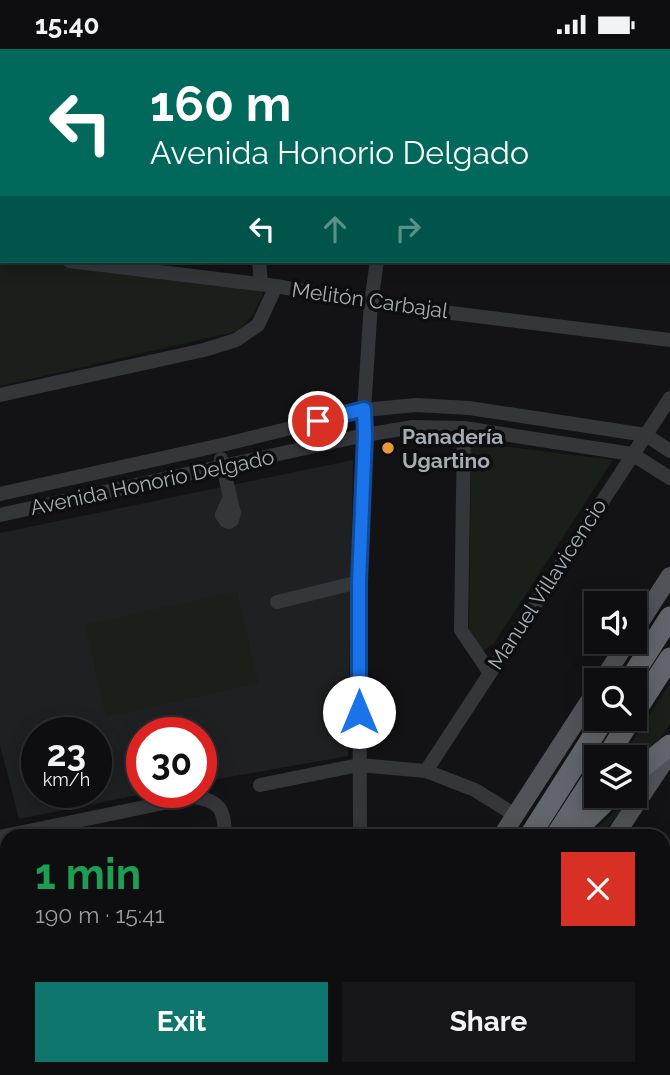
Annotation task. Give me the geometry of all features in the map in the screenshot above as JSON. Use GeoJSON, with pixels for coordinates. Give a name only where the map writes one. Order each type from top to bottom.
{"type":"FeatureCollection","features":[{"type":"Feature","properties":{"kind":"highway"},"geometry":{"type":"LineString","coordinates":[[637,668],[670,617]]}},
{"type":"Feature","properties":{"kind":"highway"},"geometry":{"type":"LineString","coordinates":[[647,693],[670,658]]}},
{"type":"Feature","properties":{"kind":"highway"},"geometry":{"type":"LineString","coordinates":[[534,829],[596,731]]}},
{"type":"Feature","properties":{"kind":"highway"},"geometry":{"type":"LineString","coordinates":[[647,763],[670,745]]}},
{"type":"Feature","properties":{"kind":"highway"},"geometry":{"type":"LineString","coordinates":[[560,829],[584,792]]}},
{"type":"Feature","properties":{"kind":"highway"},"geometry":{"type":"LineString","coordinates":[[577,829],[599,808]]}},
{"type":"Feature","properties":{"kind":"main road"},"geometry":{"type":"LineString","coordinates":[[647,611],[670,576]]}},
{"type":"Feature","properties":{"kind":"main road"},"geometry":{"type":"LineString","coordinates":[[506,829],[584,709]]}},
{"type":"Feature","properties":{"kind":"main road"},"geometry":{"type":"LineString","coordinates":[[619,829],[670,754]]}},
{"type":"Feature","properties":{"kind":"street","name":"Melitón Carbajal"},"geometry":{"type":"LineString","coordinates":[[86,263],[276,286],[372,303],[670,340]]}},
{"type":"Feature","properties":{"kind":"street"},"geometry":{"type":"LineString","coordinates":[[259,263],[261,284]]}},
{"type":"Feature","properties":{"kind":"street"},"geometry":{"type":"LineString","coordinates":[[360,829],[359,582],[364,409],[377,263]]}},
{"type":"Feature","properties":{"kind":"street"},"geometry":{"type":"LineString","coordinates":[[0,395],[204,350],[236,340],[258,325],[276,286]]}},
{"type":"Feature","properties":{"kind":"street","name":"Manuel Villavicencio"},"geometry":{"type":"LineString","coordinates":[[426,771],[670,398]]}},
{"type":"Feature","properties":{"kind":"street","name":"Avenida Honorio Delgado"},"geometry":{"type":"LineString","coordinates":[[0,494],[218,446],[364,409],[416,405],[469,408],[646,435],[670,451]]}},
{"type":"Feature","properties":{"kind":"street","name":"Avenida Honorio Delgado"},"geometry":{"type":"LineString","coordinates":[[0,515],[365,435],[414,427],[464,428],[632,454],[670,478]]}},
{"type":"Feature","properties":{"kind":"street"},"geometry":{"type":"LineString","coordinates":[[464,428],[461,631],[490,673]]}},
{"type":"Feature","properties":{"kind":"street"},"geometry":{"type":"LineString","coordinates":[[218,446],[230,497]]}},
{"type":"Feature","properties":{"kind":"street"},"geometry":{"type":"LineString","coordinates":[[277,602],[359,582]]}},
{"type":"Feature","properties":{"kind":"street"},"geometry":{"type":"LineString","coordinates":[[260,785],[359,765],[426,771],[475,790],[515,815]]}},
{"type":"Feature","properties":{"kind":"street"},"geometry":{"type":"LineString","coordinates":[[67,829],[192,797],[214,802],[221,810],[225,829]]}},
{"type":"Feature","properties":{"kind":"shaded area"},"geometry":{"type":"Polygon","coordinates":[[[0,263],[66,263],[259,288],[263,294],[253,315],[238,331],[0,386],[0,263]]]}},
{"type":"Feature","properties":{"kind":"shaded area"},"geometry":{"type":"Polygon","coordinates":[[[471,442],[613,460],[494,643],[480,653],[469,628],[471,442]]]}},
{"type":"Feature","properties":{"kind":"shaded area"},"geometry":{"type":"Polygon","coordinates":[[[353,460],[348,756],[217,779],[217,717],[126,717],[126,797],[112,800],[112,717],[21,717],[21,808],[74,808],[19,819],[0,745],[0,533],[353,460]]]}},
{"type":"Feature","properties":{"kind":"shaded area"},"geometry":{"type":"Polygon","coordinates":[[[237,591],[258,683],[106,717],[85,625],[237,591]]]}},
{"type":"Feature","properties":{"kind":"shaded area"},"geometry":{"type":"Polygon","coordinates":[[[670,684],[670,724],[647,751],[647,745],[630,745],[639,731],[647,731],[647,719],[670,684]]]}},
{"type":"Feature","properties":{"kind":"shaded area"},"geometry":{"type":"Polygon","coordinates":[[[623,808],[606,829],[595,829],[623,808]]]}},
{"type":"Feature","properties":{"kind":"place","name":"Panadería Ugartino"},"geometry":{"type":"Point","coordinates":[388,448]}},
{"type":"Feature","properties":{"kind":"route"},"geometry":{"type":"LineString","coordinates":[[318,421],[364,409],[359,582],[359,712]]}}]}
